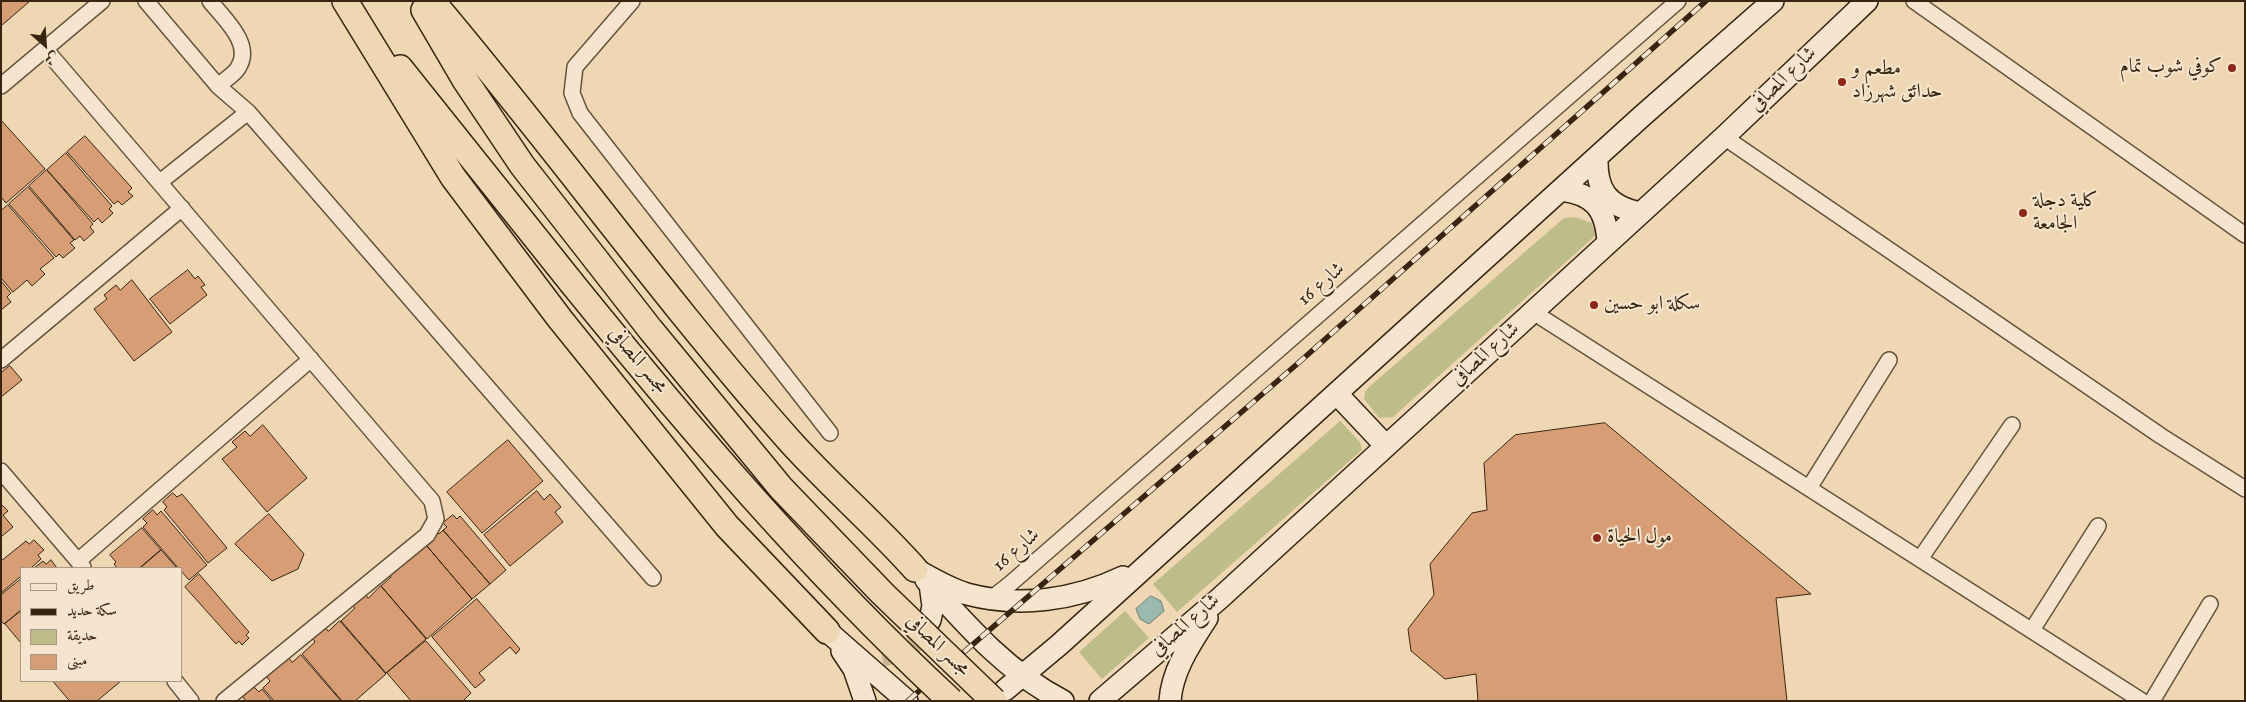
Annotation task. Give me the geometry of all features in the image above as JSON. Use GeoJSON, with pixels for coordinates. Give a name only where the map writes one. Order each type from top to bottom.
{"type":"FeatureCollection","features":[{"type":"Feature","properties":{"kind":"highway","name":"مجسر المصافي"},"geometry":{"type":"LineString","coordinates":[[346,1],[626,349],[760,507],[951,701]]}},
{"type":"Feature","properties":{"kind":"highway"},"geometry":{"type":"LineString","coordinates":[[346,1],[453,177],[560,319],[727,526],[827,631]]}},
{"type":"Feature","properties":{"kind":"highway","name":"مجسر المصافي"},"geometry":{"type":"LineString","coordinates":[[419,1],[465,80],[522,165],[650,329],[780,488],[882,593],[999,696]]}},
{"type":"Feature","properties":{"kind":"highway"},"geometry":{"type":"LineString","coordinates":[[432,1],[489,70],[661,288],[789,440],[923,577]]}},
{"type":"Feature","properties":{"kind":"main road"},"geometry":{"type":"LineString","coordinates":[[999,696],[1059,645],[1597,157],[1773,1]]}},
{"type":"Feature","properties":{"kind":"main road","name":"شارع المصافي"},"geometry":{"type":"LineString","coordinates":[[1100,701],[1219,599],[1534,312],[1724,137],[1867,1]]}},
{"type":"Feature","properties":{"kind":"main road"},"geometry":{"type":"LineString","coordinates":[[1597,157],[1597,173],[1600,185],[1606,196],[1626,210],[1640,213]]}},
{"type":"Feature","properties":{"kind":"main road"},"geometry":{"type":"LineString","coordinates":[[1561,190],[1575,191],[1596,204],[1607,226],[1608,242]]}},
{"type":"Feature","properties":{"kind":"main road"},"geometry":{"type":"LineString","coordinates":[[1337,394],[1386,446]]}},
{"type":"Feature","properties":{"kind":"main road"},"geometry":{"type":"LineString","coordinates":[[923,577],[966,594],[1012,601],[1058,599],[1102,587],[1143,567]]}},
{"type":"Feature","properties":{"kind":"main road"},"geometry":{"type":"LineString","coordinates":[[923,577],[933,606],[930,620]]}},
{"type":"Feature","properties":{"kind":"main road"},"geometry":{"type":"LineString","coordinates":[[923,577],[979,638],[1021,676],[1063,701]]}},
{"type":"Feature","properties":{"kind":"main road"},"geometry":{"type":"LineString","coordinates":[[1170,701],[1170,690],[1184,655],[1219,599]]}},
{"type":"Feature","properties":{"kind":"main road"},"geometry":{"type":"LineString","coordinates":[[827,631],[907,701]]}},
{"type":"Feature","properties":{"kind":"main road"},"geometry":{"type":"LineString","coordinates":[[827,631],[854,669],[865,701]]}},
{"type":"Feature","properties":{"kind":"main road"},"geometry":{"type":"LineString","coordinates":[[846,648],[875,656],[882,656]]}},
{"type":"Feature","properties":{"kind":"street"},"geometry":{"type":"LineString","coordinates":[[1,86],[102,1]]}},
{"type":"Feature","properties":{"kind":"street"},"geometry":{"type":"LineString","coordinates":[[146,1],[218,86],[248,112],[654,578]]}},
{"type":"Feature","properties":{"kind":"street"},"geometry":{"type":"LineString","coordinates":[[210,1],[236,33],[243,57],[238,68],[218,86]]}},
{"type":"Feature","properties":{"kind":"street"},"geometry":{"type":"LineString","coordinates":[[632,1],[576,68],[572,93],[575,104],[580,113],[830,433]]}},
{"type":"Feature","properties":{"kind":"street","name":"شارع 16"},"geometry":{"type":"LineString","coordinates":[[992,598],[1678,1]]}},
{"type":"Feature","properties":{"kind":"street"},"geometry":{"type":"LineString","coordinates":[[1914,1],[2245,235]]}},
{"type":"Feature","properties":{"kind":"street"},"geometry":{"type":"LineString","coordinates":[[46,50],[432,501],[436,518],[426,535],[224,701]]}},
{"type":"Feature","properties":{"kind":"street"},"geometry":{"type":"LineString","coordinates":[[160,182],[248,112]]}},
{"type":"Feature","properties":{"kind":"street"},"geometry":{"type":"LineString","coordinates":[[1724,137],[2161,436],[2245,489]]}},
{"type":"Feature","properties":{"kind":"street"},"geometry":{"type":"LineString","coordinates":[[1,360],[182,208]]}},
{"type":"Feature","properties":{"kind":"street"},"geometry":{"type":"LineString","coordinates":[[1534,312],[2142,701]]}},
{"type":"Feature","properties":{"kind":"street"},"geometry":{"type":"LineString","coordinates":[[1,471],[81,564],[311,359]]}},
{"type":"Feature","properties":{"kind":"street"},"geometry":{"type":"LineString","coordinates":[[1809,488],[1889,360]]}},
{"type":"Feature","properties":{"kind":"street"},"geometry":{"type":"LineString","coordinates":[[1920,559],[2012,425]]}},
{"type":"Feature","properties":{"kind":"street"},"geometry":{"type":"LineString","coordinates":[[2032,630],[2098,526]]}},
{"type":"Feature","properties":{"kind":"street"},"geometry":{"type":"LineString","coordinates":[[2152,701],[2210,604]]}},
{"type":"Feature","properties":{"kind":"street"},"geometry":{"type":"LineString","coordinates":[[176,682],[191,701]]}},
{"type":"Feature","properties":{"kind":"green space"},"geometry":{"type":"Polygon","coordinates":[[[1575,217],[1592,223],[1596,235],[1393,417],[1379,418],[1364,399],[1365,392],[1369,387],[1564,218],[1575,217]]]}},
{"type":"Feature","properties":{"kind":"green space"},"geometry":{"type":"Polygon","coordinates":[[[1340,421],[1360,442],[1362,450],[1177,612],[1153,584],[1340,421]]]}},
{"type":"Feature","properties":{"kind":"green space"},"geometry":{"type":"Polygon","coordinates":[[[1125,611],[1149,638],[1102,679],[1079,652],[1125,611]]]}},
{"type":"Feature","properties":{"kind":"water"},"geometry":{"type":"Polygon","coordinates":[[[1151,596],[1161,601],[1164,611],[1149,624],[1140,619],[1136,609],[1151,596]]]}},
{"type":"Feature","properties":{"kind":"building"},"geometry":{"type":"Polygon","coordinates":[[[1,1],[30,1],[1,26],[1,1]]]}},
{"type":"Feature","properties":{"kind":"building"},"geometry":{"type":"Polygon","coordinates":[[[1,120],[45,169],[6,203],[1,197],[1,120]]]}},
{"type":"Feature","properties":{"kind":"building"},"geometry":{"type":"Polygon","coordinates":[[[85,136],[132,188],[128,192],[133,196],[122,205],[118,201],[114,204],[67,152],[85,136]]]}},
{"type":"Feature","properties":{"kind":"building"},"geometry":{"type":"Polygon","coordinates":[[[66,153],[112,206],[109,209],[113,213],[102,223],[98,218],[94,222],[47,170],[66,153]]]}},
{"type":"Feature","properties":{"kind":"building"},"geometry":{"type":"Polygon","coordinates":[[[47,170],[93,224],[90,227],[94,232],[84,241],[80,236],[75,240],[29,186],[47,170]]]}},
{"type":"Feature","properties":{"kind":"building"},"geometry":{"type":"Polygon","coordinates":[[[28,187],[74,240],[70,243],[75,248],[63,258],[59,254],[56,257],[9,204],[28,187]]]}},
{"type":"Feature","properties":{"kind":"building"},"geometry":{"type":"Polygon","coordinates":[[[8,205],[54,258],[40,269],[45,274],[32,286],[27,280],[13,292],[1,278],[1,211],[8,205]]]}},
{"type":"Feature","properties":{"kind":"building"},"geometry":{"type":"Polygon","coordinates":[[[188,270],[195,279],[198,276],[205,285],[201,287],[207,295],[170,324],[150,299],[188,270]]]}},
{"type":"Feature","properties":{"kind":"building"},"geometry":{"type":"Polygon","coordinates":[[[132,280],[172,332],[134,361],[94,309],[107,299],[104,295],[116,285],[120,290],[132,280]]]}},
{"type":"Feature","properties":{"kind":"building"},"geometry":{"type":"Polygon","coordinates":[[[1,281],[11,293],[7,297],[11,302],[1,310],[1,281]]]}},
{"type":"Feature","properties":{"kind":"building"},"geometry":{"type":"Polygon","coordinates":[[[10,366],[22,380],[1,397],[1,373],[10,366]]]}},
{"type":"Feature","properties":{"kind":"building","name":"مول الحياة"},"geometry":{"type":"Polygon","coordinates":[[[1605,423],[1811,594],[1776,598],[1787,701],[1478,701],[1476,674],[1445,679],[1411,651],[1408,629],[1434,595],[1430,564],[1472,513],[1487,510],[1484,463],[1515,435],[1605,423]]]}},
{"type":"Feature","properties":{"kind":"building"},"geometry":{"type":"Polygon","coordinates":[[[263,425],[307,478],[267,512],[222,459],[237,447],[232,442],[245,431],[250,436],[263,425]]]}},
{"type":"Feature","properties":{"kind":"building"},"geometry":{"type":"Polygon","coordinates":[[[508,440],[543,481],[482,533],[447,492],[508,440]]]}},
{"type":"Feature","properties":{"kind":"building"},"geometry":{"type":"Polygon","coordinates":[[[537,491],[544,500],[550,494],[561,507],[555,512],[563,522],[510,566],[484,535],[537,491]]]}},
{"type":"Feature","properties":{"kind":"building"},"geometry":{"type":"Polygon","coordinates":[[[173,493],[177,497],[182,494],[227,548],[208,563],[164,510],[167,507],[163,502],[173,493]]]}},
{"type":"Feature","properties":{"kind":"building"},"geometry":{"type":"Polygon","coordinates":[[[1,504],[8,511],[3,515],[13,527],[1,537],[1,504]]]}},
{"type":"Feature","properties":{"kind":"building"},"geometry":{"type":"Polygon","coordinates":[[[153,510],[157,515],[161,511],[207,565],[189,580],[182,572],[182,567],[177,567],[143,527],[147,523],[143,519],[153,510]]]}},
{"type":"Feature","properties":{"kind":"building"},"geometry":{"type":"Polygon","coordinates":[[[269,514],[304,554],[298,569],[272,581],[235,544],[269,514]]]}},
{"type":"Feature","properties":{"kind":"building"},"geometry":{"type":"Polygon","coordinates":[[[453,515],[457,519],[460,516],[506,570],[490,584],[443,530],[447,527],[443,523],[453,515]]]}},
{"type":"Feature","properties":{"kind":"building"},"geometry":{"type":"Polygon","coordinates":[[[142,528],[161,550],[141,567],[116,567],[114,564],[116,562],[110,555],[142,528]]]}},
{"type":"Feature","properties":{"kind":"building"},"geometry":{"type":"Polygon","coordinates":[[[435,529],[439,534],[443,530],[490,584],[472,599],[426,545],[435,529]]]}},
{"type":"Feature","properties":{"kind":"building"},"geometry":{"type":"Polygon","coordinates":[[[34,540],[44,550],[38,555],[41,559],[32,567],[20,567],[20,577],[1,593],[1,561],[26,541],[29,544],[34,540]]]}},
{"type":"Feature","properties":{"kind":"building"},"geometry":{"type":"Polygon","coordinates":[[[426,545],[472,599],[427,639],[381,586],[391,577],[388,573],[414,551],[416,554],[426,545]]]}},
{"type":"Feature","properties":{"kind":"building"},"geometry":{"type":"Polygon","coordinates":[[[161,550],[176,567],[141,567],[161,550]]]}},
{"type":"Feature","properties":{"kind":"building"},"geometry":{"type":"Polygon","coordinates":[[[51,560],[56,567],[35,567],[43,561],[46,564],[51,560]]]}},
{"type":"Feature","properties":{"kind":"building"},"geometry":{"type":"Polygon","coordinates":[[[199,574],[249,632],[246,635],[249,638],[242,645],[239,641],[236,644],[185,587],[199,574]]]}},
{"type":"Feature","properties":{"kind":"building"},"geometry":{"type":"Polygon","coordinates":[[[20,580],[20,611],[4,624],[1,621],[1,595],[20,580]]]}},
{"type":"Feature","properties":{"kind":"building"},"geometry":{"type":"Polygon","coordinates":[[[381,586],[426,639],[386,673],[341,621],[355,608],[351,604],[364,593],[368,598],[381,586]]]}},
{"type":"Feature","properties":{"kind":"building"},"geometry":{"type":"Polygon","coordinates":[[[477,599],[520,649],[516,654],[510,647],[479,673],[485,680],[475,688],[432,637],[477,599]]]}},
{"type":"Feature","properties":{"kind":"building"},"geometry":{"type":"Polygon","coordinates":[[[20,612],[20,642],[5,624],[20,612]]]}},
{"type":"Feature","properties":{"kind":"building"},"geometry":{"type":"Polygon","coordinates":[[[340,621],[386,674],[355,701],[342,701],[302,654],[315,642],[312,637],[324,626],[328,631],[340,621]]]}},
{"type":"Feature","properties":{"kind":"building"},"geometry":{"type":"Polygon","coordinates":[[[426,641],[471,693],[463,701],[411,701],[387,673],[426,641]]]}},
{"type":"Feature","properties":{"kind":"building"},"geometry":{"type":"Polygon","coordinates":[[[301,655],[341,701],[274,701],[263,688],[270,681],[266,676],[288,657],[292,662],[301,655]]]}},
{"type":"Feature","properties":{"kind":"building"},"geometry":{"type":"Polygon","coordinates":[[[54,682],[120,682],[97,701],[70,701],[54,682]]]}},
{"type":"Feature","properties":{"kind":"building"},"geometry":{"type":"Polygon","coordinates":[[[254,687],[259,692],[262,689],[272,701],[246,701],[243,697],[254,687]]]}},
{"type":"Feature","properties":{"kind":"tunnel"},"geometry":{"type":"LineString","coordinates":[[882,656],[898,652],[917,640],[930,620]]}},
{"type":"Feature","properties":{"kind":"railway"},"geometry":{"type":"LineString","coordinates":[[964,652],[1296,365],[1706,1]]}},
{"type":"Feature","properties":{"kind":"railway"},"geometry":{"type":"LineString","coordinates":[[908,701],[919,691]]}},
{"type":"Feature","properties":{"kind":"place","name":"كوفي شوب تمام"},"geometry":{"type":"Point","coordinates":[2232,68]}},
{"type":"Feature","properties":{"kind":"place","name":"مطعم و حدائق شهرزاد"},"geometry":{"type":"Point","coordinates":[1842,82]}},
{"type":"Feature","properties":{"kind":"place","name":"كلية دجلة الجامعة"},"geometry":{"type":"Point","coordinates":[2023,213]}},
{"type":"Feature","properties":{"kind":"place","name":"سكلة ابو حسين"},"geometry":{"type":"Point","coordinates":[1594,305]}},
{"type":"Feature","properties":{"kind":"place","name":"مول الحياة"},"geometry":{"type":"Point","coordinates":[1597,538]}}]}
